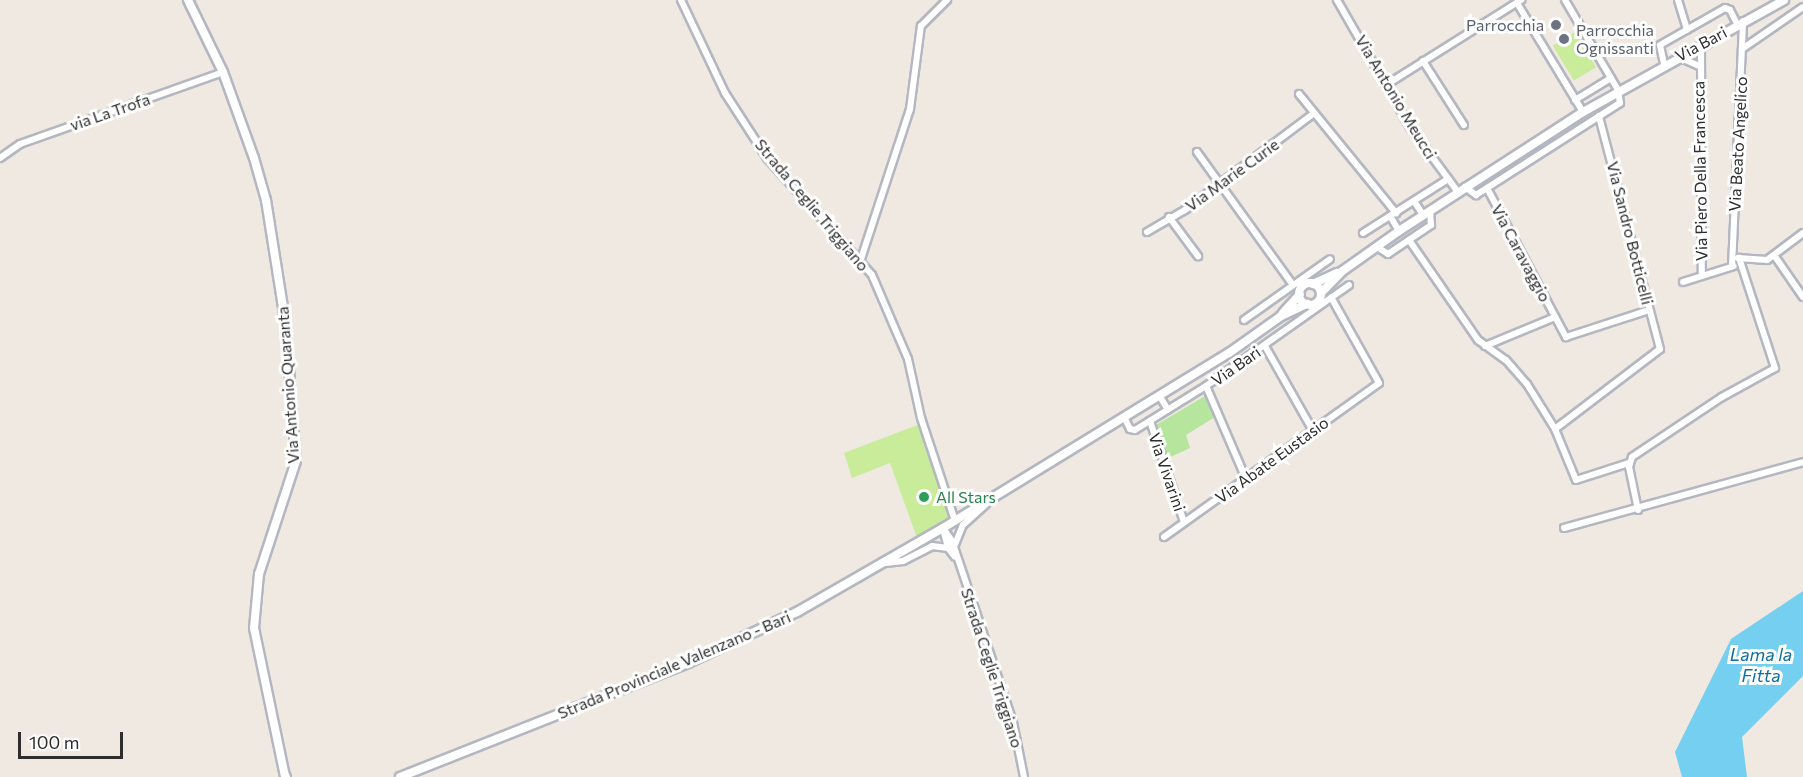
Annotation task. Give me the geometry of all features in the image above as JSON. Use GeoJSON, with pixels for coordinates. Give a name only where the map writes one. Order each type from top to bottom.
{"type":"FeatureCollection","features":[{"type":"Feature","properties":{"kind":"main road","name":"Via Bari"},"geometry":{"type":"LineString","coordinates":[[1060,456],[1281,316],[1307,304],[1318,304],[1321,293],[1341,272],[1462,189],[1582,112],[1664,64],[1784,0]]}},
{"type":"Feature","properties":{"kind":"main road","name":"Via Bari"},"geometry":{"type":"LineString","coordinates":[[1281,316],[1304,286],[1341,272]]}},
{"type":"Feature","properties":{"kind":"main road"},"geometry":{"type":"LineString","coordinates":[[1304,286],[1321,293]]}},
{"type":"Feature","properties":{"kind":"main road"},"geometry":{"type":"LineString","coordinates":[[1304,286],[1307,304]]}},
{"type":"Feature","properties":{"kind":"main road","name":"Strada Provinciale Valenzano - Bari"},"geometry":{"type":"LineString","coordinates":[[400,777],[747,637],[886,563],[1060,456]]}},
{"type":"Feature","properties":{"kind":"street","name":"Via Antonio Quaranta"},"geometry":{"type":"LineString","coordinates":[[188,0],[223,72],[266,200],[287,338],[296,461],[259,574],[254,619],[285,776]]}},
{"type":"Feature","properties":{"kind":"street","name":"Strada Ceglie Triggiano"},"geometry":{"type":"LineString","coordinates":[[681,0],[725,93],[767,158],[872,275],[899,336],[955,521]]}},
{"type":"Feature","properties":{"kind":"street"},"geometry":{"type":"LineString","coordinates":[[860,262],[910,110],[921,26],[947,0]]}},
{"type":"Feature","properties":{"kind":"street","name":"Via Antonio Meucci"},"geometry":{"type":"LineString","coordinates":[[1337,0],[1410,127],[1448,179],[1462,189]]}},
{"type":"Feature","properties":{"kind":"street"},"geometry":{"type":"LineString","coordinates":[[1462,189],[1474,196],[1620,103],[1618,90],[1565,0]]}},
{"type":"Feature","properties":{"kind":"street"},"geometry":{"type":"LineString","coordinates":[[1678,0],[1686,30]]}},
{"type":"Feature","properties":{"kind":"street"},"geometry":{"type":"LineString","coordinates":[[1386,85],[1519,1],[1582,112]]}},
{"type":"Feature","properties":{"kind":"street","name":"Via Bari"},"geometry":{"type":"LineString","coordinates":[[1742,49],[1803,7]]}},
{"type":"Feature","properties":{"kind":"street","name":"Via Bari"},"geometry":{"type":"LineString","coordinates":[[1664,64],[1658,48],[1725,8],[1730,10],[1740,23]]}},
{"type":"Feature","properties":{"kind":"street","name":"Via Beato Angelico"},"geometry":{"type":"LineString","coordinates":[[1732,266],[1738,260],[1742,49],[1740,23]]}},
{"type":"Feature","properties":{"kind":"street","name":"Via Piero Della Francesca"},"geometry":{"type":"LineString","coordinates":[[1701,44],[1699,66],[1702,276]]}},
{"type":"Feature","properties":{"kind":"street"},"geometry":{"type":"LineString","coordinates":[[1678,57],[1699,66]]}},
{"type":"Feature","properties":{"kind":"street"},"geometry":{"type":"LineString","coordinates":[[1423,61],[1464,125]]}},
{"type":"Feature","properties":{"kind":"street","name":"via La Trofa"},"geometry":{"type":"LineString","coordinates":[[0,158],[20,144],[223,72]]}},
{"type":"Feature","properties":{"kind":"street"},"geometry":{"type":"LineString","coordinates":[[1575,100],[1611,78]]}},
{"type":"Feature","properties":{"kind":"street"},"geometry":{"type":"LineString","coordinates":[[1299,94],[1393,214],[1399,231]]}},
{"type":"Feature","properties":{"kind":"street","name":"Via Marie Curie"},"geometry":{"type":"LineString","coordinates":[[1146,232],[1220,184],[1314,113]]}},
{"type":"Feature","properties":{"kind":"street","name":"Via Sandro Botticelli"},"geometry":{"type":"LineString","coordinates":[[1555,429],[1660,349],[1640,281],[1637,248],[1599,116]]}},
{"type":"Feature","properties":{"kind":"street"},"geometry":{"type":"LineString","coordinates":[[1197,152],[1293,285]]}},
{"type":"Feature","properties":{"kind":"street"},"geometry":{"type":"LineString","coordinates":[[1363,233],[1448,179]]}},
{"type":"Feature","properties":{"kind":"street","name":"Via Caravaggio"},"geometry":{"type":"LineString","coordinates":[[1487,188],[1566,337],[1649,310]]}},
{"type":"Feature","properties":{"kind":"street"},"geometry":{"type":"LineString","coordinates":[[1414,201],[1427,213]]}},
{"type":"Feature","properties":{"kind":"street","name":"Via Bari"},"geometry":{"type":"LineString","coordinates":[[1377,247],[1386,254],[1409,240],[1433,223],[1427,213]]}},
{"type":"Feature","properties":{"kind":"street"},"geometry":{"type":"LineString","coordinates":[[1169,217],[1198,256]]}},
{"type":"Feature","properties":{"kind":"street"},"geometry":{"type":"LineString","coordinates":[[1409,240],[1485,346],[1514,368],[1555,429],[1576,480],[1629,463],[1634,455],[1699,412],[1775,368],[1738,260],[1767,260],[1803,233]]}},
{"type":"Feature","properties":{"kind":"street"},"geometry":{"type":"LineString","coordinates":[[1774,255],[1803,297]]}},
{"type":"Feature","properties":{"kind":"street","name":"Via Bari"},"geometry":{"type":"LineString","coordinates":[[1244,320],[1293,285],[1304,286],[1330,259]]}},
{"type":"Feature","properties":{"kind":"street","name":"Via Piero Della Francesca"},"geometry":{"type":"LineString","coordinates":[[1683,282],[1732,266]]}},
{"type":"Feature","properties":{"kind":"street","name":"Via Bari"},"geometry":{"type":"LineString","coordinates":[[1124,417],[1133,431],[1206,386],[1318,304],[1349,285]]}},
{"type":"Feature","properties":{"kind":"street","name":"Via Abate Eustasio"},"geometry":{"type":"LineString","coordinates":[[1164,537],[1379,383],[1331,297]]}},
{"type":"Feature","properties":{"kind":"street","name":"Via Caravaggio"},"geometry":{"type":"LineString","coordinates":[[1485,346],[1555,317]]}},
{"type":"Feature","properties":{"kind":"street"},"geometry":{"type":"LineString","coordinates":[[1265,345],[1313,431]]}},
{"type":"Feature","properties":{"kind":"street"},"geometry":{"type":"LineString","coordinates":[[1206,386],[1246,478]]}},
{"type":"Feature","properties":{"kind":"street"},"geometry":{"type":"LineString","coordinates":[[1159,395],[1168,410]]}},
{"type":"Feature","properties":{"kind":"street","name":"Via Vivarini"},"geometry":{"type":"LineString","coordinates":[[1150,421],[1184,522]]}},
{"type":"Feature","properties":{"kind":"street"},"geometry":{"type":"LineString","coordinates":[[1564,528],[1638,510],[1803,462]]}},
{"type":"Feature","properties":{"kind":"street"},"geometry":{"type":"LineString","coordinates":[[1629,463],[1638,510]]}},
{"type":"Feature","properties":{"kind":"street"},"geometry":{"type":"LineString","coordinates":[[886,563],[903,561],[932,546],[951,548],[963,525],[991,498]]}},
{"type":"Feature","properties":{"kind":"street","name":"Strada Ceglie Triggiano"},"geometry":{"type":"LineString","coordinates":[[943,528],[1013,722],[1024,777]]}},
{"type":"Feature","properties":{"kind":"green space"},"geometry":{"type":"Polygon","coordinates":[[[1575,32],[1596,67],[1574,81],[1553,45],[1575,32]]]}},
{"type":"Feature","properties":{"kind":"green space"},"geometry":{"type":"Polygon","coordinates":[[[1205,396],[1215,417],[1186,435],[1190,448],[1166,459],[1156,425],[1205,396]]]}},
{"type":"Feature","properties":{"kind":"green space","name":"All Stars"},"geometry":{"type":"Polygon","coordinates":[[[920,424],[951,515],[917,538],[890,463],[852,478],[844,453],[920,424]]]}},
{"type":"Feature","properties":{"kind":"water","name":"Lama la Fitta"},"geometry":{"type":"Polygon","coordinates":[[[1803,591],[1803,676],[1742,737],[1747,777],[1682,777],[1675,752],[1731,639],[1803,591]]]}},
{"type":"Feature","properties":{"kind":"place","name":"Parrocchia"},"geometry":{"type":"Point","coordinates":[1556,25]}},
{"type":"Feature","properties":{"kind":"place","name":"Parrocchia Ognissanti"},"geometry":{"type":"Point","coordinates":[1564,39]}},
{"type":"Feature","properties":{"kind":"place","name":"All Stars"},"geometry":{"type":"Point","coordinates":[924,497]}}]}
